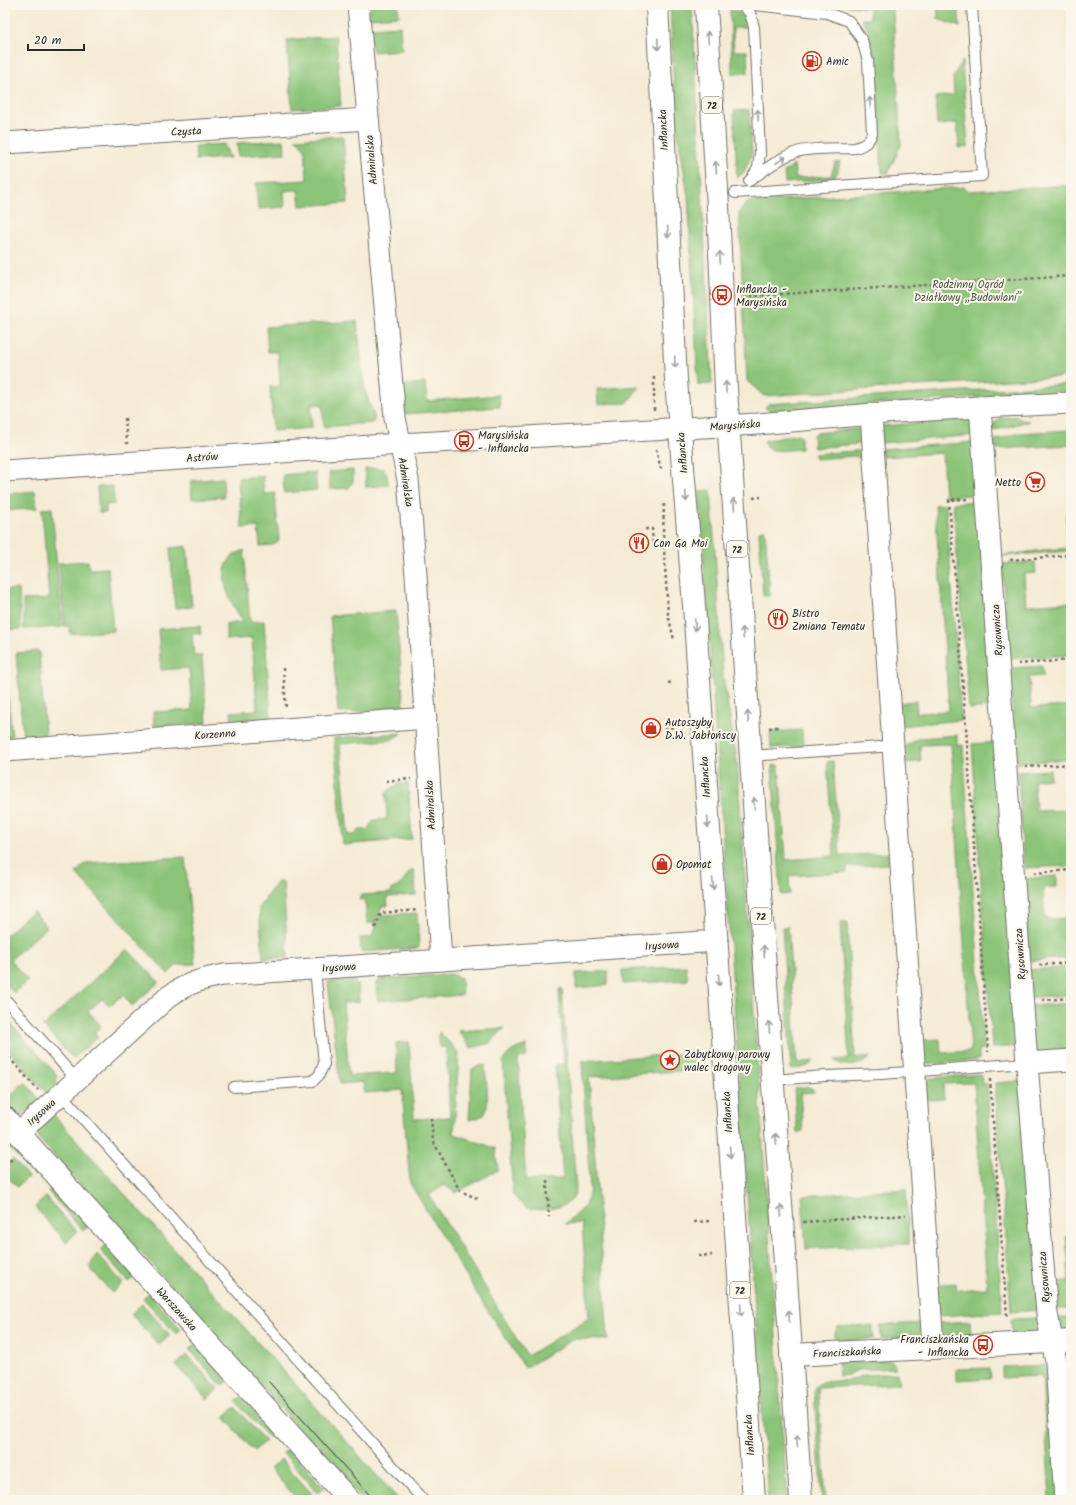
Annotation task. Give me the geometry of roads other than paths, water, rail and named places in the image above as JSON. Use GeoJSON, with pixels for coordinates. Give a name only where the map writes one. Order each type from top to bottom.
{"type":"FeatureCollection","features":[{"type":"Feature","properties":{"kind":"main road","name":"Inflancka"},"geometry":{"type":"LineString","coordinates":[[657,5],[670,282],[694,605],[754,1500]]}},
{"type":"Feature","properties":{"kind":"main road","name":"72"},"geometry":{"type":"LineString","coordinates":[[706,5],[718,206],[728,426],[801,1500]]}},
{"type":"Feature","properties":{"kind":"main road","name":"Warszawska"},"geometry":{"type":"LineString","coordinates":[[12,1126],[349,1500]]}},
{"type":"Feature","properties":{"kind":"main road","name":"Franciszkańska"},"geometry":{"type":"LineString","coordinates":[[791,1354],[1061,1341]]}},
{"type":"Feature","properties":{"kind":"street","name":"Admiralska"},"geometry":{"type":"LineString","coordinates":[[358,5],[394,418],[408,480],[426,718],[441,960]]}},
{"type":"Feature","properties":{"kind":"street","name":"Czysta"},"geometry":{"type":"LineString","coordinates":[[5,143],[368,119]]}},
{"type":"Feature","properties":{"kind":"street","name":"Marysińska"},"geometry":{"type":"LineString","coordinates":[[400,444],[728,426],[980,407],[1071,402]]}},
{"type":"Feature","properties":{"kind":"street","name":"Rysownicza"},"geometry":{"type":"LineString","coordinates":[[980,407],[1027,1063],[1047,1314],[1061,1341],[1056,1362],[1065,1500]]}},
{"type":"Feature","properties":{"kind":"street"},"geometry":{"type":"LineString","coordinates":[[871,415],[933,1348]]}},
{"type":"Feature","properties":{"kind":"street","name":"Astrów"},"geometry":{"type":"LineString","coordinates":[[5,471],[400,444]]}},
{"type":"Feature","properties":{"kind":"street","name":"Korzenna"},"geometry":{"type":"LineString","coordinates":[[5,751],[426,718]]}},
{"type":"Feature","properties":{"kind":"street","name":"Irysowa"},"geometry":{"type":"LineString","coordinates":[[12,1126],[61,1094],[168,997],[188,984],[201,979],[224,975],[716,941]]}},
{"type":"Feature","properties":{"kind":"street"},"geometry":{"type":"LineString","coordinates":[[1027,1063],[1071,1060]]}},
{"type":"Feature","properties":{"kind":"lane"},"geometry":{"type":"LineString","coordinates":[[742,5],[750,12],[754,22],[760,143],[759,164],[756,173],[749,181]]}},
{"type":"Feature","properties":{"kind":"lane"},"geometry":{"type":"LineString","coordinates":[[718,206],[749,181],[794,152],[855,148],[863,146],[869,140],[872,133],[868,61],[862,40],[849,21],[827,13],[756,5]]}},
{"type":"Feature","properties":{"kind":"lane"},"geometry":{"type":"LineString","coordinates":[[735,193],[982,176],[972,5]]}},
{"type":"Feature","properties":{"kind":"lane"},"geometry":{"type":"LineString","coordinates":[[751,756],[894,746]]}},
{"type":"Feature","properties":{"kind":"lane"},"geometry":{"type":"LineString","coordinates":[[234,1087],[313,1081],[319,1076],[324,1064],[316,969]]}},
{"type":"Feature","properties":{"kind":"lane"},"geometry":{"type":"LineString","coordinates":[[5,999],[77,1080]]}},
{"type":"Feature","properties":{"kind":"lane"},"geometry":{"type":"LineString","coordinates":[[772,1080],[915,1072],[1027,1063]]}},
{"type":"Feature","properties":{"kind":"lane"},"geometry":{"type":"LineString","coordinates":[[61,1094],[423,1500]]}},
{"type":"Feature","properties":{"kind":"tram line"},"geometry":{"type":"LineString","coordinates":[[269,1382],[374,1500]]}},
{"type":"Feature","properties":{"kind":"place","name":"Amic"},"geometry":{"type":"Point","coordinates":[812,61]}},
{"type":"Feature","properties":{"kind":"place","name":"Inflancka - Marysińska"},"geometry":{"type":"Point","coordinates":[722,295]}},
{"type":"Feature","properties":{"kind":"place","name":"Marysińska - Inflancka"},"geometry":{"type":"Point","coordinates":[464,441]}},
{"type":"Feature","properties":{"kind":"place","name":"Netto"},"geometry":{"type":"Point","coordinates":[1035,482]}},
{"type":"Feature","properties":{"kind":"place","name":"Con Ga Moi"},"geometry":{"type":"Point","coordinates":[639,543]}},
{"type":"Feature","properties":{"kind":"place","name":"Bistro Zmiana Tematu"},"geometry":{"type":"Point","coordinates":[778,619]}},
{"type":"Feature","properties":{"kind":"place","name":"Autoszyby D.W. Jabłońscy"},"geometry":{"type":"Point","coordinates":[651,728]}},
{"type":"Feature","properties":{"kind":"place","name":"Opomat"},"geometry":{"type":"Point","coordinates":[662,864]}},
{"type":"Feature","properties":{"kind":"place","name":"Zabytkowy parowy walec drogowy"},"geometry":{"type":"Point","coordinates":[670,1060]}},
{"type":"Feature","properties":{"kind":"place","name":"Franciszkańska - Inflancka"},"geometry":{"type":"Point","coordinates":[983,1345]}},
{"type":"Feature","properties":{"kind":"park label","name":"Rodzinny Ogród Działkowy „Budowlani”"},"geometry":{"type":"Point","coordinates":[968,290]}}]}
